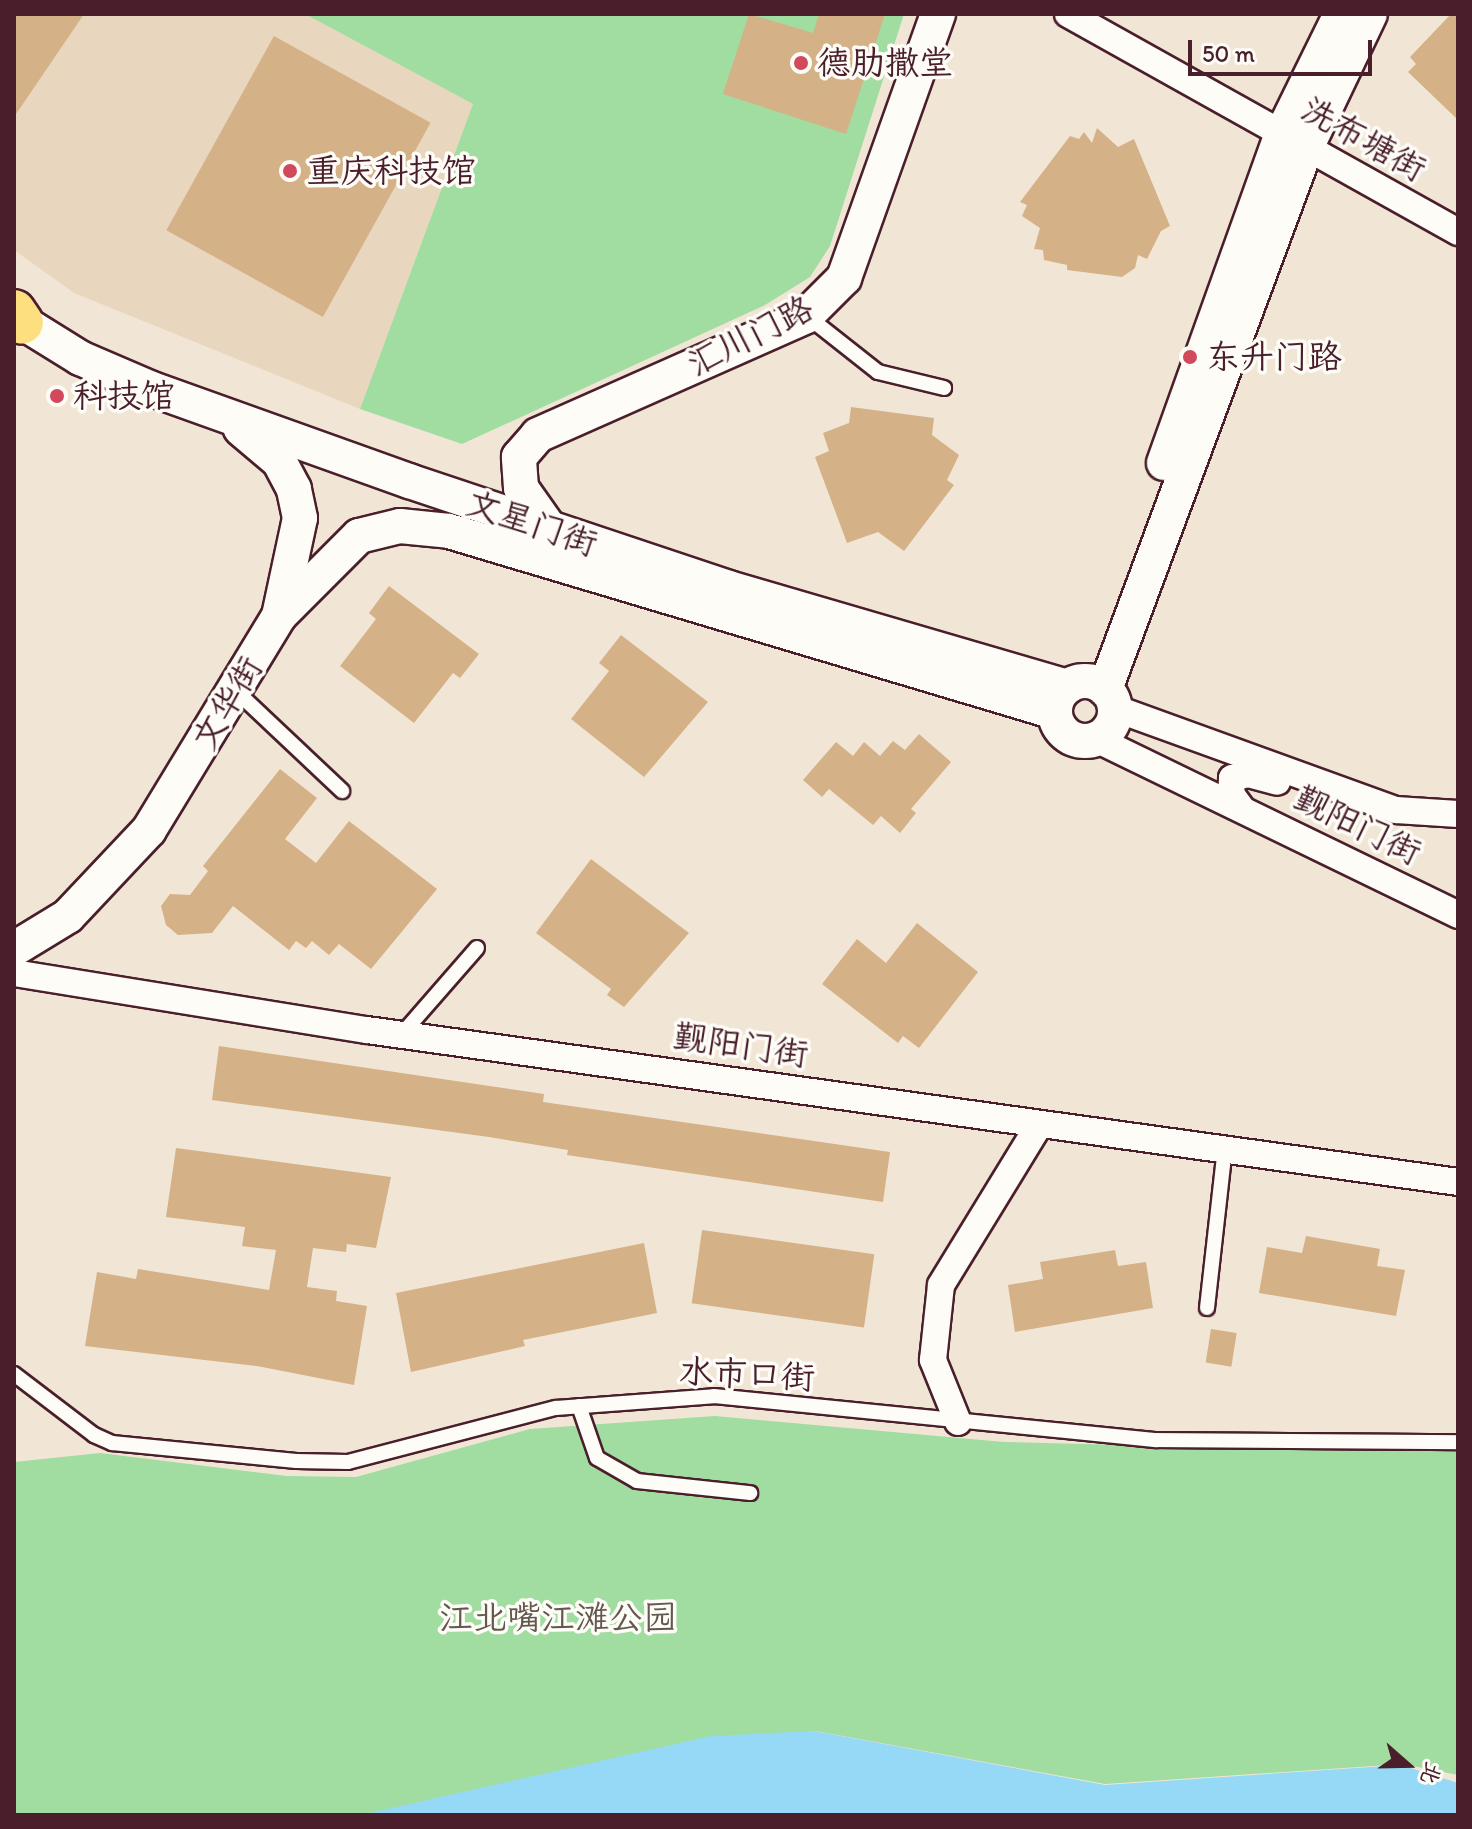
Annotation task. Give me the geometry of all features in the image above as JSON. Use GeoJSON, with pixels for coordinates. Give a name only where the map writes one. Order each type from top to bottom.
{"type":"FeatureCollection","features":[{"type":"Feature","properties":{"kind":"street","name":"汇川门路"},"geometry":{"type":"LineString","coordinates":[[550,529],[521,488],[519,457],[538,435],[806,316],[844,278],[938,14]]}},
{"type":"Feature","properties":{"kind":"street","name":"洗布塘街"},"geometry":{"type":"LineString","coordinates":[[1068,14],[1458,232]]}},
{"type":"Feature","properties":{"kind":"street"},"geometry":{"type":"LineString","coordinates":[[1085,695],[1110,727],[1096,739],[1068,736],[1341,14]]}},
{"type":"Feature","properties":{"kind":"street"},"geometry":{"type":"LineString","coordinates":[[1294,141],[1370,14]]}},
{"type":"Feature","properties":{"kind":"street","name":"文星门街"},"geometry":{"type":"LineString","coordinates":[[17,317],[80,358],[227,416],[729,588],[1085,695]]}},
{"type":"Feature","properties":{"kind":"street","name":"文华街"},"geometry":{"type":"LineString","coordinates":[[14,949],[68,916],[111,877],[149,830],[279,616],[296,556],[300,518],[294,489],[279,461],[227,416]]}},
{"type":"Feature","properties":{"kind":"street","name":"文星门街"},"geometry":{"type":"LineString","coordinates":[[279,616],[359,536],[400,526],[449,531],[1085,695]]}},
{"type":"Feature","properties":{"kind":"street"},"geometry":{"type":"LineString","coordinates":[[1085,695],[1396,810],[1458,814]]}},
{"type":"Feature","properties":{"kind":"street","name":"觐阳门街"},"geometry":{"type":"LineString","coordinates":[[1096,739],[1458,915]]}},
{"type":"Feature","properties":{"kind":"street"},"geometry":{"type":"LineString","coordinates":[[1242,809],[1230,787],[1238,774],[1343,792]]}},
{"type":"Feature","properties":{"kind":"street","name":"觐阳门街"},"geometry":{"type":"LineString","coordinates":[[14,973],[402,1034],[1458,1182]]}},
{"type":"Feature","properties":{"kind":"street"},"geometry":{"type":"LineString","coordinates":[[958,1422],[933,1360],[941,1285],[1039,1125]]}},
{"type":"Feature","properties":{"kind":"lane"},"geometry":{"type":"LineString","coordinates":[[806,316],[878,372],[944,388]]}},
{"type":"Feature","properties":{"kind":"lane"},"geometry":{"type":"LineString","coordinates":[[236,691],[342,791]]}},
{"type":"Feature","properties":{"kind":"lane"},"geometry":{"type":"LineString","coordinates":[[402,1034],[477,948]]}},
{"type":"Feature","properties":{"kind":"lane"},"geometry":{"type":"LineString","coordinates":[[1207,1308],[1225,1148]]}},
{"type":"Feature","properties":{"kind":"lane","name":"水市口街"},"geometry":{"type":"LineString","coordinates":[[14,1374],[94,1435],[112,1443],[296,1461],[348,1462],[579,1406],[714,1396],[1157,1440],[1458,1442]]}},
{"type":"Feature","properties":{"kind":"lane"},"geometry":{"type":"LineString","coordinates":[[579,1406],[597,1458],[637,1481],[750,1493]]}},
{"type":"Feature","properties":{"kind":"shaded area"},"geometry":{"type":"Polygon","coordinates":[[[14,14],[305,14],[473,104],[360,409],[74,293],[14,250],[14,14]]]}},
{"type":"Feature","properties":{"kind":"green space"},"geometry":{"type":"Polygon","coordinates":[[[305,14],[904,14],[830,246],[810,277],[765,305],[462,444],[360,409],[473,104],[305,14]]]}},
{"type":"Feature","properties":{"kind":"green space","name":"江北嘴江滩公园"},"geometry":{"type":"Polygon","coordinates":[[[715,1416],[1004,1442],[1160,1446],[1458,1433],[1458,1775],[1403,1764],[1105,1784],[815,1731],[736,1773],[553,1815],[14,1815],[14,1462],[100,1453],[287,1476],[356,1477],[530,1429],[715,1416]]]}},
{"type":"Feature","properties":{"kind":"water"},"geometry":{"type":"Polygon","coordinates":[[[814,1731],[1105,1785],[1401,1765],[1458,1783],[1458,1815],[361,1815],[711,1736],[814,1731]]]}},
{"type":"Feature","properties":{"kind":"building"},"geometry":{"type":"Polygon","coordinates":[[[14,14],[84,14],[14,117],[14,14]]]}},
{"type":"Feature","properties":{"kind":"building","name":"德肋撒堂"},"geometry":{"type":"Polygon","coordinates":[[[749,14],[813,33],[819,14],[885,14],[846,134],[723,94],[749,14]]]}},
{"type":"Feature","properties":{"kind":"building"},"geometry":{"type":"Polygon","coordinates":[[[1451,14],[1458,14],[1458,120],[1408,72],[1416,64],[1410,57],[1451,14]]]}},
{"type":"Feature","properties":{"kind":"building","name":"重庆科技馆"},"geometry":{"type":"Polygon","coordinates":[[[274,36],[431,123],[323,317],[166,230],[274,36]]]}},
{"type":"Feature","properties":{"kind":"building"},"geometry":{"type":"Polygon","coordinates":[[[1097,128],[1118,147],[1134,139],[1170,226],[1161,231],[1147,259],[1138,255],[1135,268],[1122,277],[1067,270],[1067,265],[1044,260],[1043,250],[1034,249],[1040,228],[1022,216],[1027,205],[1020,202],[1070,136],[1079,139],[1084,132],[1092,143],[1097,128]]]}},
{"type":"Feature","properties":{"kind":"building"},"geometry":{"type":"Polygon","coordinates":[[[851,407],[934,418],[932,435],[959,455],[947,480],[954,485],[904,551],[878,532],[847,543],[815,457],[829,451],[823,433],[849,423],[851,407]]]}},
{"type":"Feature","properties":{"kind":"building"},"geometry":{"type":"Polygon","coordinates":[[[389,586],[479,654],[460,678],[453,673],[414,723],[340,666],[376,619],[369,613],[389,586]]]}},
{"type":"Feature","properties":{"kind":"building"},"geometry":{"type":"Polygon","coordinates":[[[621,635],[708,702],[644,777],[571,719],[609,671],[599,663],[621,635]]]}},
{"type":"Feature","properties":{"kind":"building"},"geometry":{"type":"Polygon","coordinates":[[[919,734],[951,762],[911,809],[916,813],[900,833],[881,816],[873,825],[829,789],[822,797],[803,780],[836,742],[853,756],[864,742],[880,756],[893,741],[905,750],[919,734]]]}},
{"type":"Feature","properties":{"kind":"building"},"geometry":{"type":"Polygon","coordinates":[[[280,769],[317,798],[285,839],[316,863],[349,821],[437,889],[371,969],[339,944],[329,955],[312,941],[306,948],[296,941],[289,950],[233,906],[212,933],[178,935],[166,925],[161,906],[170,894],[190,895],[208,871],[203,866],[280,769]]]}},
{"type":"Feature","properties":{"kind":"building"},"geometry":{"type":"Polygon","coordinates":[[[591,859],[689,933],[624,1007],[607,995],[611,989],[536,933],[591,859]]]}},
{"type":"Feature","properties":{"kind":"building"},"geometry":{"type":"Polygon","coordinates":[[[917,923],[978,972],[919,1048],[903,1036],[898,1043],[822,984],[857,939],[886,963],[917,923]]]}},
{"type":"Feature","properties":{"kind":"building"},"geometry":{"type":"Polygon","coordinates":[[[219,1046],[544,1094],[543,1102],[890,1152],[883,1202],[567,1155],[568,1150],[489,1137],[212,1100],[219,1046]]]}},
{"type":"Feature","properties":{"kind":"building"},"geometry":{"type":"Polygon","coordinates":[[[176,1148],[391,1177],[376,1248],[347,1244],[346,1252],[313,1248],[307,1287],[337,1291],[336,1301],[367,1306],[354,1385],[257,1366],[85,1346],[97,1272],[136,1279],[138,1269],[269,1290],[276,1250],[242,1246],[245,1227],[166,1217],[176,1148]]]}},
{"type":"Feature","properties":{"kind":"building"},"geometry":{"type":"Polygon","coordinates":[[[702,1230],[874,1254],[864,1327],[692,1303],[702,1230]]]}},
{"type":"Feature","properties":{"kind":"building"},"geometry":{"type":"Polygon","coordinates":[[[1306,1236],[1380,1249],[1377,1266],[1405,1270],[1396,1316],[1259,1293],[1267,1247],[1302,1253],[1306,1236]]]}},
{"type":"Feature","properties":{"kind":"building"},"geometry":{"type":"Polygon","coordinates":[[[644,1243],[657,1313],[523,1340],[525,1346],[411,1372],[396,1293],[644,1243]]]}},
{"type":"Feature","properties":{"kind":"building"},"geometry":{"type":"Polygon","coordinates":[[[1115,1250],[1118,1266],[1146,1262],[1153,1308],[1015,1332],[1008,1285],[1043,1279],[1040,1262],[1115,1250]]]}},
{"type":"Feature","properties":{"kind":"building"},"geometry":{"type":"Polygon","coordinates":[[[1211,1329],[1237,1333],[1231,1367],[1206,1363],[1211,1329]]]}},
{"type":"Feature","properties":{"kind":"place","name":"德肋撒堂"},"geometry":{"type":"Point","coordinates":[801,63]}},
{"type":"Feature","properties":{"kind":"place","name":"重庆科技馆"},"geometry":{"type":"Point","coordinates":[290,171]}},
{"type":"Feature","properties":{"kind":"place","name":"东升门路"},"geometry":{"type":"Point","coordinates":[1190,357]}},
{"type":"Feature","properties":{"kind":"place","name":"科技馆"},"geometry":{"type":"Point","coordinates":[57,396]}}]}
